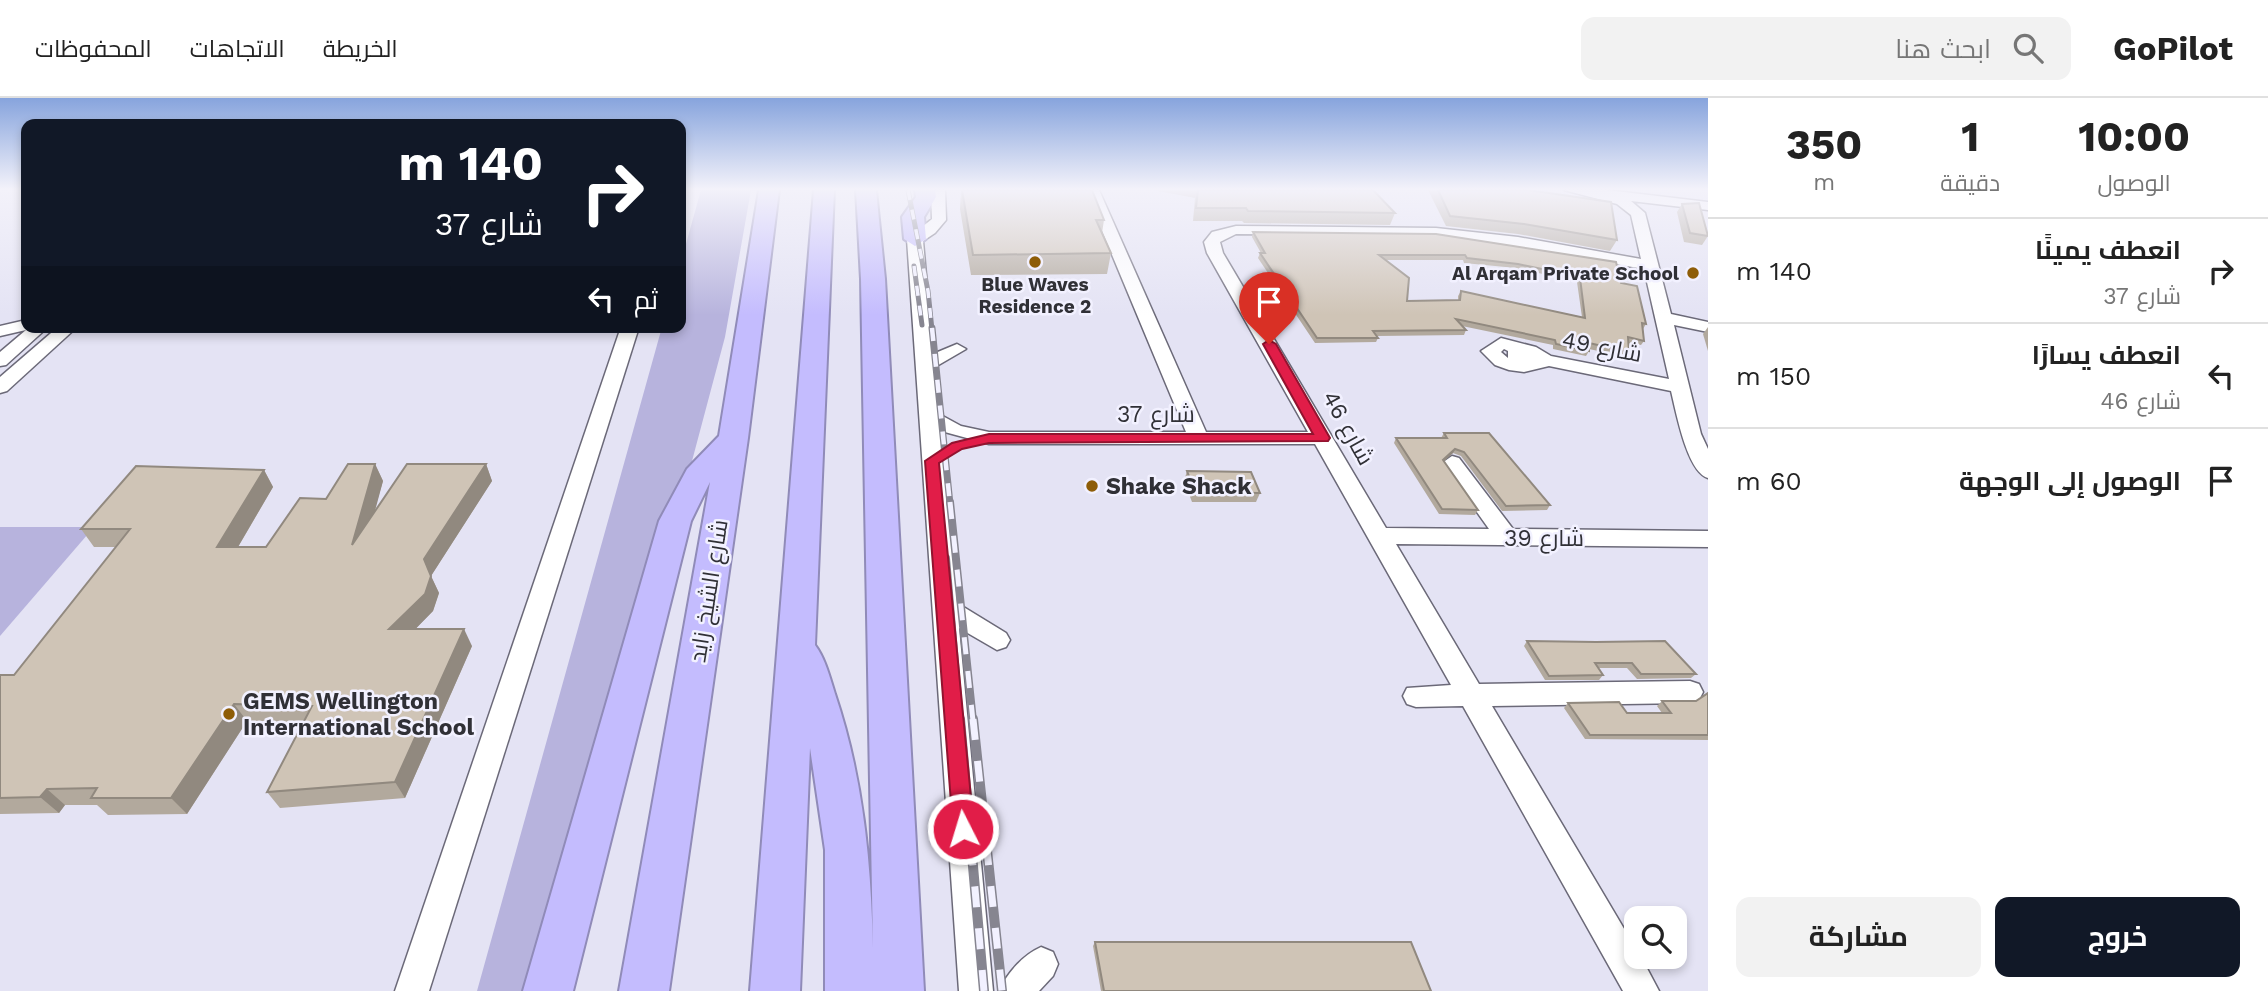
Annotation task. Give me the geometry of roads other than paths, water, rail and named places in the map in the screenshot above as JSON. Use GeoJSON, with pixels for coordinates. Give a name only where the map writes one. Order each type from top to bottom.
{"type":"FeatureCollection","features":[{"type":"Feature","properties":{"kind":"highway","name":"شارع الشيخ زايد"},"geometry":{"type":"LineString","coordinates":[[644,991],[733,438],[763,232]]}},
{"type":"Feature","properties":{"kind":"highway"},"geometry":{"type":"LineString","coordinates":[[775,991],[821,232]]}},
{"type":"Feature","properties":{"kind":"highway"},"geometry":{"type":"LineString","coordinates":[[869,232],[899,991]]}},
{"type":"Feature","properties":{"kind":"highway"},"geometry":{"type":"LineString","coordinates":[[873,279],[878,232]]}},
{"type":"Feature","properties":{"kind":"highway"},"geometry":{"type":"LineString","coordinates":[[914,232],[915,239]]}},
{"type":"Feature","properties":{"kind":"highway"},"geometry":{"type":"LineString","coordinates":[[548,991],[584,848],[675,521],[698,476],[733,438]]}},
{"type":"Feature","properties":{"kind":"highway"},"geometry":{"type":"LineString","coordinates":[[797,640],[822,714],[840,801],[847,851],[849,991]]}},
{"type":"Feature","properties":{"kind":"street"},"geometry":{"type":"LineString","coordinates":[[927,232],[915,239],[976,991]]}},
{"type":"Feature","properties":{"kind":"street"},"geometry":{"type":"LineString","coordinates":[[1110,232],[1199,438]]}},
{"type":"Feature","properties":{"kind":"street","name":"شارع 46"},"geometry":{"type":"LineString","coordinates":[[1230,232],[1217,235],[1212,242],[1216,253],[1642,991]]}},
{"type":"Feature","properties":{"kind":"street","name":"شارع 46"},"geometry":{"type":"LineString","coordinates":[[1431,232],[1507,240],[1651,266]]}},
{"type":"Feature","properties":{"kind":"street"},"geometry":{"type":"LineString","coordinates":[[1643,232],[1690,434],[1708,471]]}},
{"type":"Feature","properties":{"kind":"street"},"geometry":{"type":"LineString","coordinates":[[1663,318],[1708,327]]}},
{"type":"Feature","properties":{"kind":"street"},"geometry":{"type":"LineString","coordinates":[[0,331],[21,326]]}},
{"type":"Feature","properties":{"kind":"street"},"geometry":{"type":"LineString","coordinates":[[3,351],[31,333]]}},
{"type":"Feature","properties":{"kind":"street"},"geometry":{"type":"LineString","coordinates":[[0,387],[61,333]]}},
{"type":"Feature","properties":{"kind":"street"},"geometry":{"type":"LineString","coordinates":[[412,991],[627,333]]}},
{"type":"Feature","properties":{"kind":"street"},"geometry":{"type":"LineString","coordinates":[[925,365],[957,349]]}},
{"type":"Feature","properties":{"kind":"street","name":"شارع 49"},"geometry":{"type":"LineString","coordinates":[[1514,354],[1679,387]]}},
{"type":"Feature","properties":{"kind":"street","name":"شارع 37"},"geometry":{"type":"LineString","coordinates":[[929,416],[955,431],[989,438],[1323,438]]}},
{"type":"Feature","properties":{"kind":"street","name":"شارع 37"},"geometry":{"type":"LineString","coordinates":[[932,461],[957,446],[989,438]]}},
{"type":"Feature","properties":{"kind":"street"},"geometry":{"type":"LineString","coordinates":[[1452,463],[1507,537]]}},
{"type":"Feature","properties":{"kind":"street","name":"شارع 39"},"geometry":{"type":"LineString","coordinates":[[1381,536],[1708,539]]}},
{"type":"Feature","properties":{"kind":"street"},"geometry":{"type":"LineString","coordinates":[[943,606],[997,640]]}},
{"type":"Feature","properties":{"kind":"street"},"geometry":{"type":"LineString","coordinates":[[1416,696],[1690,692]]}},
{"type":"Feature","properties":{"kind":"street"},"geometry":{"type":"LineString","coordinates":[[1016,991],[1041,964]]}},
{"type":"Feature","properties":{"kind":"railway"},"geometry":{"type":"LineString","coordinates":[[916,232],[928,291],[932,330]]}},
{"type":"Feature","properties":{"kind":"railway"},"geometry":{"type":"LineString","coordinates":[[914,266],[922,325]]}},
{"type":"Feature","properties":{"kind":"railway"},"geometry":{"type":"LineString","coordinates":[[932,328],[950,504]]}},
{"type":"Feature","properties":{"kind":"railway"},"geometry":{"type":"LineString","coordinates":[[950,502],[973,721]]}},
{"type":"Feature","properties":{"kind":"railway"},"geometry":{"type":"LineString","coordinates":[[946,558],[960,721]]}},
{"type":"Feature","properties":{"kind":"railway"},"geometry":{"type":"LineString","coordinates":[[960,719],[984,991]]}},
{"type":"Feature","properties":{"kind":"railway"},"geometry":{"type":"LineString","coordinates":[[973,719],[1002,991]]}},
{"type":"Feature","properties":{"kind":"place","name":"Blue Waves Residence 2"},"geometry":{"type":"Point","coordinates":[1035,262]}},
{"type":"Feature","properties":{"kind":"place","name":"Al Arqam Private School"},"geometry":{"type":"Point","coordinates":[1693,273]}},
{"type":"Feature","properties":{"kind":"place","name":"Shake Shack"},"geometry":{"type":"Point","coordinates":[1092,486]}},
{"type":"Feature","properties":{"kind":"place","name":"GEMS Wellington International School"},"geometry":{"type":"Point","coordinates":[229,714]}}]}
